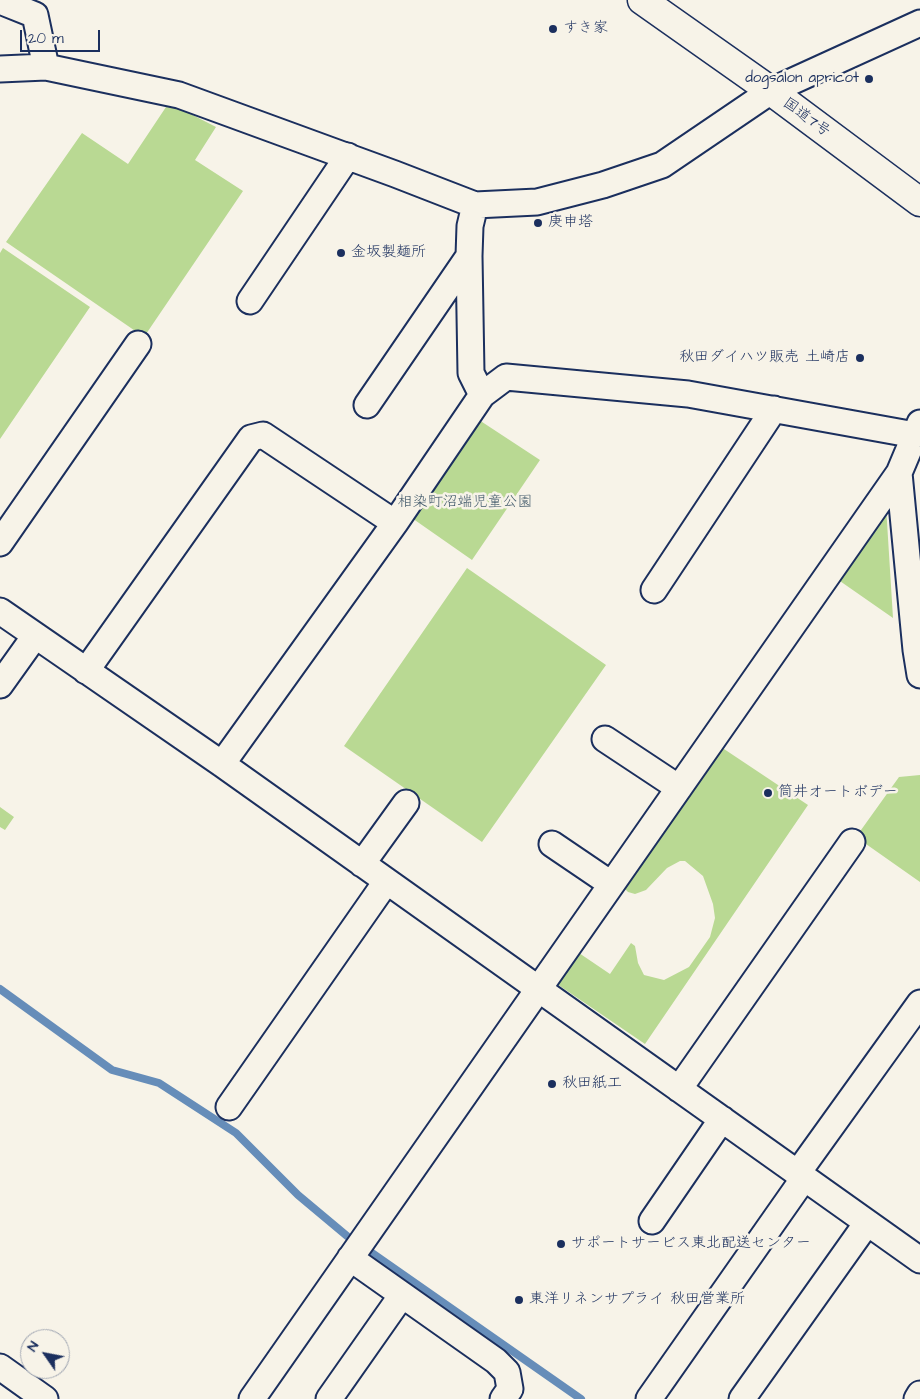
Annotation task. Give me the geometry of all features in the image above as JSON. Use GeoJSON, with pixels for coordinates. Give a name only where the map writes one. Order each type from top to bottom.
{"type":"FeatureCollection","features":[{"type":"Feature","properties":{"kind":"highway","name":"国道7号"},"geometry":{"type":"LineString","coordinates":[[642,0],[920,202]]}},
{"type":"Feature","properties":{"kind":"street"},"geometry":{"type":"LineString","coordinates":[[0,1],[35,15],[46,67]]}},
{"type":"Feature","properties":{"kind":"street"},"geometry":{"type":"LineString","coordinates":[[0,69],[46,67],[180,95],[348,156],[475,205],[537,202],[603,185],[662,165],[771,92],[920,23]]}},
{"type":"Feature","properties":{"kind":"street"},"geometry":{"type":"LineString","coordinates":[[250,301],[348,156]]}},
{"type":"Feature","properties":{"kind":"street"},"geometry":{"type":"LineString","coordinates":[[475,205],[470,226],[469,256],[471,373],[482,395]]}},
{"type":"Feature","properties":{"kind":"street"},"geometry":{"type":"LineString","coordinates":[[367,405],[469,256]]}},
{"type":"Feature","properties":{"kind":"street"},"geometry":{"type":"LineString","coordinates":[[0,543],[138,344]]}},
{"type":"Feature","properties":{"kind":"street"},"geometry":{"type":"LineString","coordinates":[[222,764],[395,522],[482,395],[506,378],[688,394],[774,409],[918,429],[899,473],[252,1399]]}},
{"type":"Feature","properties":{"kind":"street"},"geometry":{"type":"LineString","coordinates":[[654,590],[774,409]]}},
{"type":"Feature","properties":{"kind":"street"},"geometry":{"type":"LineString","coordinates":[[86,671],[251,438],[263,435],[395,522]]}},
{"type":"Feature","properties":{"kind":"street"},"geometry":{"type":"LineString","coordinates":[[899,473],[920,675]]}},
{"type":"Feature","properties":{"kind":"street"},"geometry":{"type":"LineString","coordinates":[[0,611],[222,764],[920,1260]]}},
{"type":"Feature","properties":{"kind":"street"},"geometry":{"type":"LineString","coordinates":[[0,685],[35,636]]}},
{"type":"Feature","properties":{"kind":"street"},"geometry":{"type":"LineString","coordinates":[[605,739],[679,788]]}},
{"type":"Feature","properties":{"kind":"street"},"geometry":{"type":"LineString","coordinates":[[362,864],[406,802]]}},
{"type":"Feature","properties":{"kind":"street"},"geometry":{"type":"LineString","coordinates":[[679,1089],[852,842]]}},
{"type":"Feature","properties":{"kind":"street"},"geometry":{"type":"LineString","coordinates":[[552,844],[611,884]]}},
{"type":"Feature","properties":{"kind":"street"},"geometry":{"type":"LineString","coordinates":[[229,1107],[386,882]]}},
{"type":"Feature","properties":{"kind":"street"},"geometry":{"type":"LineString","coordinates":[[649,1399],[920,1003]]}},
{"type":"Feature","properties":{"kind":"street"},"geometry":{"type":"LineString","coordinates":[[652,1221],[722,1119]]}},
{"type":"Feature","properties":{"kind":"street"},"geometry":{"type":"LineString","coordinates":[[742,1399],[867,1224]]}},
{"type":"Feature","properties":{"kind":"street"},"geometry":{"type":"LineString","coordinates":[[350,1258],[496,1361],[507,1372],[510,1389],[503,1399]]}},
{"type":"Feature","properties":{"kind":"street"},"geometry":{"type":"LineString","coordinates":[[329,1399],[402,1295]]}},
{"type":"Feature","properties":{"kind":"street"},"geometry":{"type":"LineString","coordinates":[[0,1368],[45,1399]]}},
{"type":"Feature","properties":{"kind":"street"},"geometry":{"type":"LineString","coordinates":[[917,1399],[920,1394]]}},
{"type":"Feature","properties":{"kind":"green space"},"geometry":{"type":"Polygon","coordinates":[[[166,107],[181,109],[216,127],[195,160],[243,191],[144,337],[6,242],[82,133],[128,164],[166,107]]]}},
{"type":"Feature","properties":{"kind":"green space"},"geometry":{"type":"Polygon","coordinates":[[[3,248],[90,307],[0,439],[0,253],[3,248]]]}},
{"type":"Feature","properties":{"kind":"green space","name":"相染町沼端児童公園"},"geometry":{"type":"Polygon","coordinates":[[[476,418],[540,460],[472,560],[409,516],[476,418]]]}},
{"type":"Feature","properties":{"kind":"green space"},"geometry":{"type":"Polygon","coordinates":[[[886,506],[893,618],[837,579],[886,506]]]}},
{"type":"Feature","properties":{"kind":"green space"},"geometry":{"type":"Polygon","coordinates":[[[467,568],[606,665],[482,842],[344,746],[467,568]]]}},
{"type":"Feature","properties":{"kind":"green space"},"geometry":{"type":"Polygon","coordinates":[[[718,745],[808,805],[645,1044],[557,984],[579,953],[610,974],[631,943],[635,946],[638,963],[644,975],[664,980],[689,967],[710,937],[715,918],[713,904],[703,876],[685,861],[680,861],[667,868],[646,890],[635,894],[628,892],[624,888],[718,745]]]}},
{"type":"Feature","properties":{"kind":"green space"},"geometry":{"type":"Polygon","coordinates":[[[920,775],[920,882],[856,837],[899,777],[920,775]]]}},
{"type":"Feature","properties":{"kind":"green space"},"geometry":{"type":"Polygon","coordinates":[[[0,807],[14,817],[5,830],[0,827],[0,807]]]}},
{"type":"Feature","properties":{"kind":"waterway"},"geometry":{"type":"LineString","coordinates":[[0,989],[112,1070],[159,1083],[236,1133],[298,1195],[347,1236]]}},
{"type":"Feature","properties":{"kind":"waterway"},"geometry":{"type":"LineString","coordinates":[[372,1253],[581,1399]]}},
{"type":"Feature","properties":{"kind":"place","name":"すき家"},"geometry":{"type":"Point","coordinates":[553,29]}},
{"type":"Feature","properties":{"kind":"place","name":"dogsalon apricot"},"geometry":{"type":"Point","coordinates":[869,79]}},
{"type":"Feature","properties":{"kind":"place","name":"庚申塔"},"geometry":{"type":"Point","coordinates":[538,223]}},
{"type":"Feature","properties":{"kind":"place","name":"金坂製麺所"},"geometry":{"type":"Point","coordinates":[341,253]}},
{"type":"Feature","properties":{"kind":"place","name":"秋田ダイハツ販売 土崎店"},"geometry":{"type":"Point","coordinates":[860,358]}},
{"type":"Feature","properties":{"kind":"place","name":"筒井オートボデー"},"geometry":{"type":"Point","coordinates":[768,793]}},
{"type":"Feature","properties":{"kind":"place","name":"秋田紙工"},"geometry":{"type":"Point","coordinates":[552,1084]}},
{"type":"Feature","properties":{"kind":"place","name":"サポートサービス東北配送センター"},"geometry":{"type":"Point","coordinates":[561,1244]}},
{"type":"Feature","properties":{"kind":"place","name":"東洋リネンサプライ 秋田営業所"},"geometry":{"type":"Point","coordinates":[519,1300]}}]}
